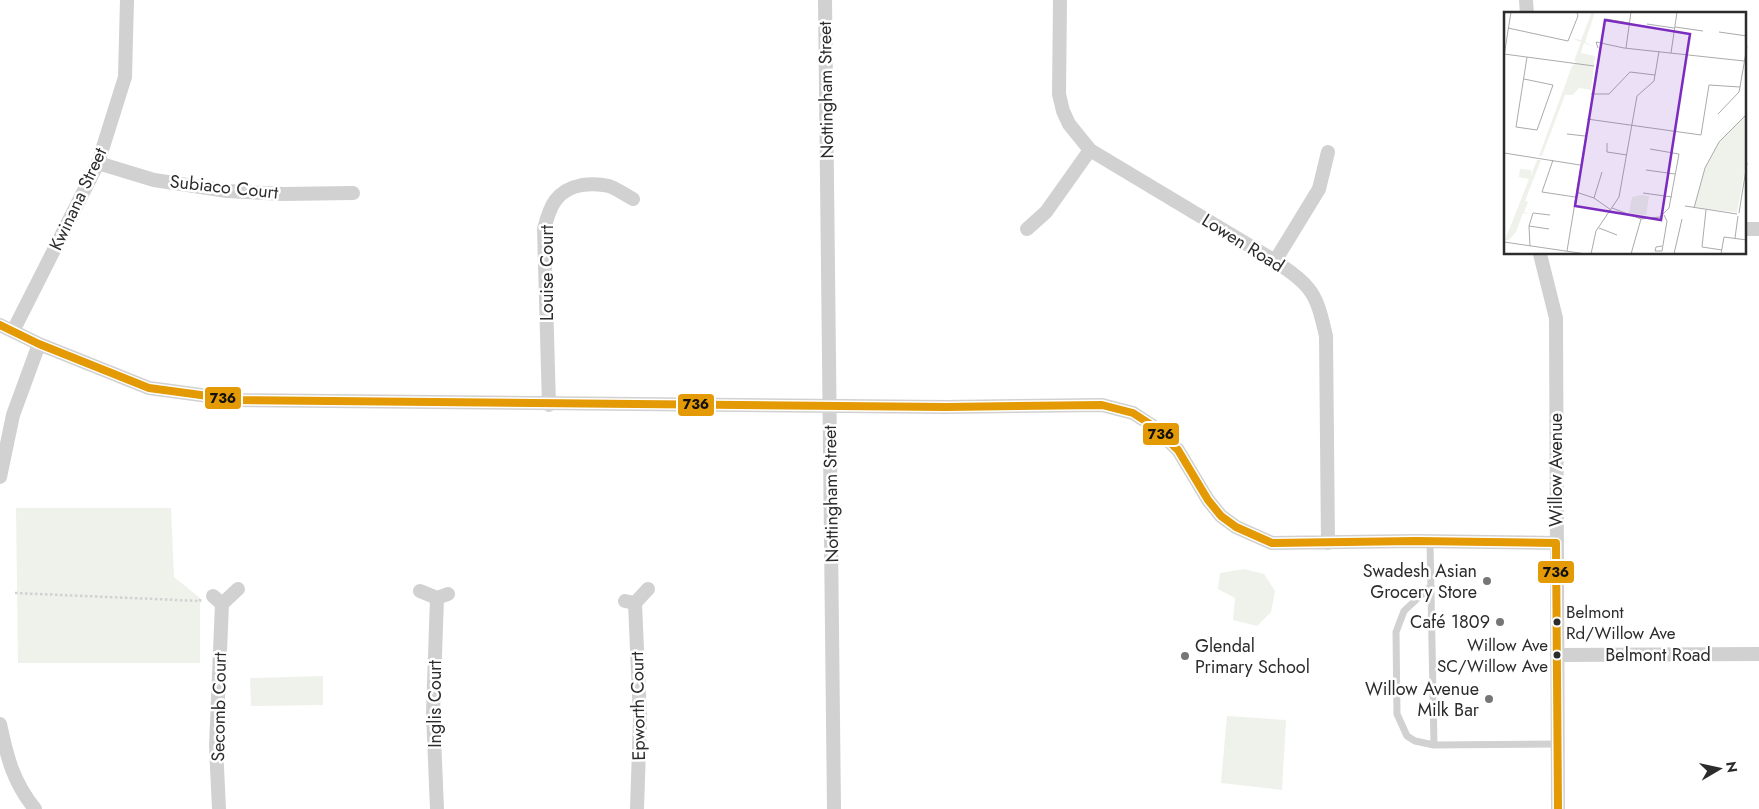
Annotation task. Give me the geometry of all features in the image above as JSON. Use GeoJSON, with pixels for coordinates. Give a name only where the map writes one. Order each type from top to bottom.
{"type":"FeatureCollection","features":[{"type":"Feature","properties":{"kind":"street","name":"Kwinana Street"},"geometry":{"type":"LineString","coordinates":[[6,328],[98,163],[125,77],[126,0]]}},
{"type":"Feature","properties":{"kind":"street","name":"Nottingham Street"},"geometry":{"type":"LineString","coordinates":[[825,0],[834,809]]}},
{"type":"Feature","properties":{"kind":"street","name":"Lowen Road"},"geometry":{"type":"LineString","coordinates":[[1060,0],[1059,94],[1063,111],[1070,124],[1090,150],[1275,261],[1308,288],[1319,308],[1326,336],[1328,543]]}},
{"type":"Feature","properties":{"kind":"street"},"geometry":{"type":"LineString","coordinates":[[1027,229],[1046,212],[1090,150]]}},
{"type":"Feature","properties":{"kind":"street"},"geometry":{"type":"LineString","coordinates":[[1275,261],[1319,189],[1328,152]]}},
{"type":"Feature","properties":{"kind":"street","name":"Subiaco Court"},"geometry":{"type":"LineString","coordinates":[[98,163],[154,180],[227,191],[283,194],[353,193]]}},
{"type":"Feature","properties":{"kind":"street","name":"Louise Court"},"geometry":{"type":"LineString","coordinates":[[549,404],[544,229],[549,210],[558,196],[570,187],[590,184],[609,186],[633,199]]}},
{"type":"Feature","properties":{"kind":"street"},"geometry":{"type":"LineString","coordinates":[[1746,229],[1759,229]]}},
{"type":"Feature","properties":{"kind":"street","name":"Willow Avenue"},"geometry":{"type":"LineString","coordinates":[[1540,255],[1556,318],[1558,809]]}},
{"type":"Feature","properties":{"kind":"street"},"geometry":{"type":"LineString","coordinates":[[6,328],[38,344],[149,388],[238,400],[946,407],[1102,404],[1133,413],[1153,426],[1178,450],[1208,500],[1222,516],[1236,527],[1272,543],[1556,543]]}},
{"type":"Feature","properties":{"kind":"street"},"geometry":{"type":"LineString","coordinates":[[0,476],[13,415],[38,344]]}},
{"type":"Feature","properties":{"kind":"street"},"geometry":{"type":"LineString","coordinates":[[217,600],[238,589]]}},
{"type":"Feature","properties":{"kind":"street","name":"Epworth Court"},"geometry":{"type":"LineString","coordinates":[[637,809],[640,719],[630,602],[648,589]]}},
{"type":"Feature","properties":{"kind":"street","name":"Inglis Court"},"geometry":{"type":"LineString","coordinates":[[420,591],[442,596],[433,713],[437,809]]}},
{"type":"Feature","properties":{"kind":"street","name":"Secomb Court"},"geometry":{"type":"LineString","coordinates":[[217,600],[216,746],[219,809]]}},
{"type":"Feature","properties":{"kind":"street","name":"Belmont Road"},"geometry":{"type":"LineString","coordinates":[[1557,655],[1759,654]]}},
{"type":"Feature","properties":{"kind":"street"},"geometry":{"type":"LineString","coordinates":[[0,724],[7,758],[23,794],[35,809]]}},
{"type":"Feature","properties":{"kind":"lane"},"geometry":{"type":"LineString","coordinates":[[1430,542],[1434,745]]}},
{"type":"Feature","properties":{"kind":"lane"},"geometry":{"type":"LineString","coordinates":[[1431,586],[1404,612],[1396,632],[1397,714],[1407,736],[1415,741],[1434,745],[1557,744]]}},
{"type":"Feature","properties":{"kind":"path"},"geometry":{"type":"LineString","coordinates":[[15,593],[200,601],[200,591],[217,600]]}},
{"type":"Feature","properties":{"kind":"shaded area"},"geometry":{"type":"Polygon","coordinates":[[[16,508],[171,508],[174,577],[200,598],[200,663],[18,663],[16,508]]]}},
{"type":"Feature","properties":{"kind":"shaded area"},"geometry":{"type":"Polygon","coordinates":[[[1244,569],[1264,574],[1275,591],[1271,612],[1257,626],[1233,620],[1235,598],[1218,589],[1220,573],[1244,569]]]}},
{"type":"Feature","properties":{"kind":"shaded area"},"geometry":{"type":"Polygon","coordinates":[[[323,676],[323,705],[251,706],[250,678],[323,676]]]}},
{"type":"Feature","properties":{"kind":"shaded area"},"geometry":{"type":"Polygon","coordinates":[[[1227,716],[1286,720],[1282,790],[1221,783],[1227,716]]]}},
{"type":"Feature","properties":{"kind":"transit line","name":"736"},"geometry":{"type":"LineString","coordinates":[[0,325],[39,344],[149,388],[238,400],[946,407],[1102,405],[1133,413],[1153,426],[1178,450],[1208,500],[1221,516],[1236,527],[1272,543],[1416,541],[1556,543],[1558,809]]}},
{"type":"Feature","properties":{"kind":"place","name":"Swadesh Asian Grocery Store"},"geometry":{"type":"Point","coordinates":[1487,581]}},
{"type":"Feature","properties":{"kind":"place","name":"Café 1809"},"geometry":{"type":"Point","coordinates":[1500,622]}},
{"type":"Feature","properties":{"kind":"place","name":"Belmont Rd/Willow Ave"},"geometry":{"type":"Point","coordinates":[1557,622]}},
{"type":"Feature","properties":{"kind":"place","name":"Willow Ave SC/Willow Ave"},"geometry":{"type":"Point","coordinates":[1557,655]}},
{"type":"Feature","properties":{"kind":"place","name":"Glendal Primary School"},"geometry":{"type":"Point","coordinates":[1185,656]}},
{"type":"Feature","properties":{"kind":"place","name":"Willow Avenue Milk Bar"},"geometry":{"type":"Point","coordinates":[1489,699]}}]}
